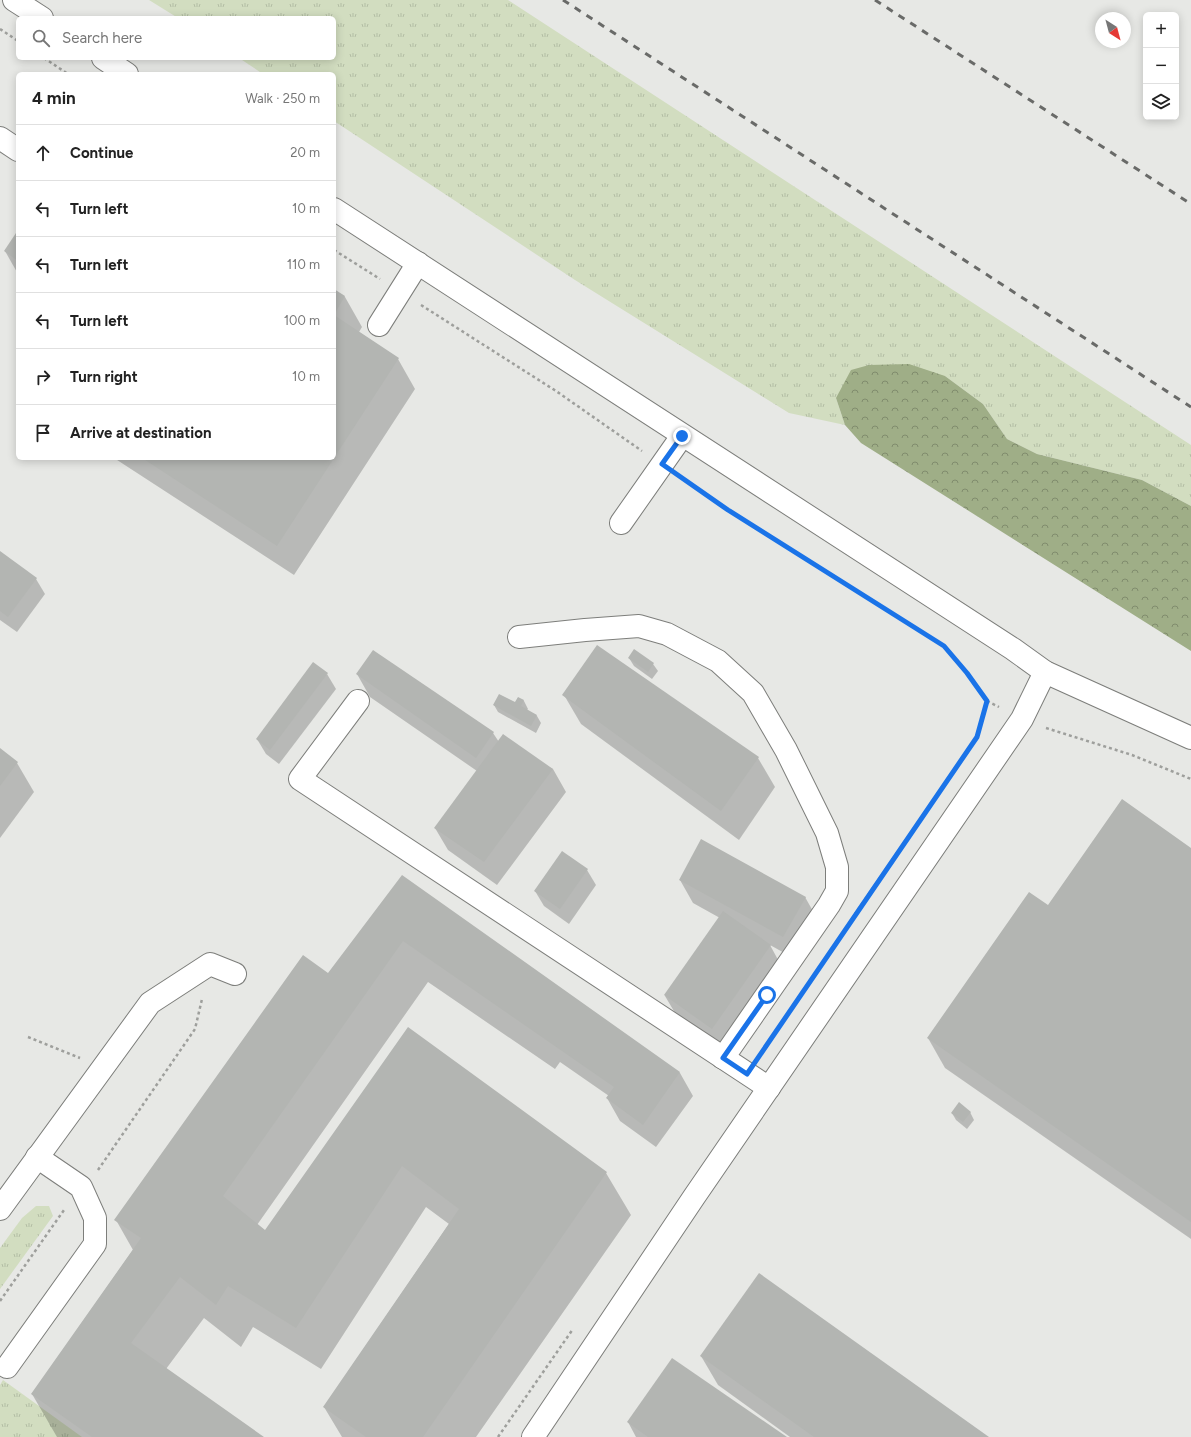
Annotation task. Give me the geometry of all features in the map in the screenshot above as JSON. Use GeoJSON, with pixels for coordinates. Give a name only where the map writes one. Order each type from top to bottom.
{"type":"FeatureCollection","features":[{"type":"Feature","properties":{"kind":"street"},"geometry":{"type":"LineString","coordinates":[[14,0],[39,16]]}},
{"type":"Feature","properties":{"kind":"street"},"geometry":{"type":"LineString","coordinates":[[106,60],[124,72]]}},
{"type":"Feature","properties":{"kind":"street"},"geometry":{"type":"LineString","coordinates":[[0,138],[16,149]]}},
{"type":"Feature","properties":{"kind":"street"},"geometry":{"type":"LineString","coordinates":[[336,210],[1000,641],[1045,672],[1191,738]]}},
{"type":"Feature","properties":{"kind":"street"},"geometry":{"type":"LineString","coordinates":[[379,324],[418,263]]}},
{"type":"Feature","properties":{"kind":"street"},"geometry":{"type":"LineString","coordinates":[[621,523],[682,436]]}},
{"type":"Feature","properties":{"kind":"street"},"geometry":{"type":"LineString","coordinates":[[519,638],[585,630],[639,626],[667,634],[718,661],[753,693],[786,750],[827,833],[837,867],[837,891],[829,905],[723,1058]]}},
{"type":"Feature","properties":{"kind":"street"},"geometry":{"type":"LineString","coordinates":[[533,1437],[1022,719],[1045,672]]}},
{"type":"Feature","properties":{"kind":"street"},"geometry":{"type":"LineString","coordinates":[[358,701],[300,779],[770,1088]]}},
{"type":"Feature","properties":{"kind":"street"},"geometry":{"type":"LineString","coordinates":[[0,1209],[37,1158],[110,1067],[150,1003],[210,964],[235,974]]}},
{"type":"Feature","properties":{"kind":"street"},"geometry":{"type":"LineString","coordinates":[[7,1367],[95,1244],[95,1218],[81,1187],[37,1158]]}},
{"type":"Feature","properties":{"kind":"path"},"geometry":{"type":"LineString","coordinates":[[0,29],[16,40]]}},
{"type":"Feature","properties":{"kind":"path"},"geometry":{"type":"LineString","coordinates":[[47,60],[65,72]]}},
{"type":"Feature","properties":{"kind":"path"},"geometry":{"type":"LineString","coordinates":[[336,251],[556,391],[728,510],[944,646],[967,673],[987,701],[1022,719],[1059,734],[1132,755],[1191,779]]}},
{"type":"Feature","properties":{"kind":"path"},"geometry":{"type":"LineString","coordinates":[[854,915],[977,737],[987,701]]}},
{"type":"Feature","properties":{"kind":"path"},"geometry":{"type":"LineString","coordinates":[[0,1301],[81,1187],[102,1166],[194,1029],[210,964]]}},
{"type":"Feature","properties":{"kind":"path"},"geometry":{"type":"LineString","coordinates":[[28,1038],[110,1067]]}},
{"type":"Feature","properties":{"kind":"path"},"geometry":{"type":"LineString","coordinates":[[498,1437],[575,1326]]}},
{"type":"Feature","properties":{"kind":"green space"},"geometry":{"type":"Polygon","coordinates":[[[149,0],[508,0],[1191,445],[1191,506],[1142,480],[1037,454],[1007,439],[983,404],[945,376],[836,398],[845,425],[789,413],[575,280],[336,122],[336,72],[260,72],[242,60],[336,60],[336,16],[175,16],[149,0]]]}},
{"type":"Feature","properties":{"kind":"green space"},"geometry":{"type":"Polygon","coordinates":[[[909,364],[945,376],[983,404],[1007,439],[1037,454],[1142,480],[1191,506],[1191,651],[861,443],[845,425],[836,398],[851,370],[869,365],[909,364]]]}},
{"type":"Feature","properties":{"kind":"green space"},"geometry":{"type":"Polygon","coordinates":[[[36,1206],[49,1206],[53,1216],[0,1289],[0,1248],[22,1218],[36,1206]]]}},
{"type":"Feature","properties":{"kind":"green space"},"geometry":{"type":"Polygon","coordinates":[[[3,1380],[82,1437],[0,1437],[0,1385],[3,1380]]]}},
{"type":"Feature","properties":{"kind":"building"},"geometry":{"type":"Polygon","coordinates":[[[16,233],[16,260],[4,251],[16,233]]]}},
{"type":"Feature","properties":{"kind":"building"},"geometry":{"type":"Polygon","coordinates":[[[336,290],[345,296],[336,312],[336,290]]]}},
{"type":"Feature","properties":{"kind":"building"},"geometry":{"type":"Polygon","coordinates":[[[336,316],[399,358],[336,455],[336,316]]]}},
{"type":"Feature","properties":{"kind":"building"},"geometry":{"type":"Polygon","coordinates":[[[145,460],[333,460],[277,546],[145,460]]]}},
{"type":"Feature","properties":{"kind":"building"},"geometry":{"type":"Polygon","coordinates":[[[0,551],[37,578],[8,617],[0,611],[0,551]]]}},
{"type":"Feature","properties":{"kind":"building"},"geometry":{"type":"Polygon","coordinates":[[[597,645],[759,757],[721,811],[562,695],[597,645]]]}},
{"type":"Feature","properties":{"kind":"building"},"geometry":{"type":"Polygon","coordinates":[[[634,649],[654,663],[648,672],[628,658],[634,649]]]}},
{"type":"Feature","properties":{"kind":"building"},"geometry":{"type":"Polygon","coordinates":[[[373,650],[494,732],[476,758],[356,674],[373,650]]]}},
{"type":"Feature","properties":{"kind":"building"},"geometry":{"type":"Polygon","coordinates":[[[313,662],[328,673],[270,750],[256,739],[313,662]]]}},
{"type":"Feature","properties":{"kind":"building"},"geometry":{"type":"Polygon","coordinates":[[[499,694],[515,702],[518,697],[524,700],[521,706],[537,715],[531,726],[493,705],[499,694]]]}},
{"type":"Feature","properties":{"kind":"building"},"geometry":{"type":"Polygon","coordinates":[[[503,734],[553,769],[484,862],[434,828],[503,734]]]}},
{"type":"Feature","properties":{"kind":"building"},"geometry":{"type":"Polygon","coordinates":[[[0,748],[18,762],[0,786],[0,748]]]}},
{"type":"Feature","properties":{"kind":"building"},"geometry":{"type":"Polygon","coordinates":[[[1122,799],[1191,848],[1191,1222],[927,1038],[1029,892],[1048,905],[1122,799]]]}},
{"type":"Feature","properties":{"kind":"building"},"geometry":{"type":"Polygon","coordinates":[[[701,839],[806,897],[783,937],[679,880],[701,839]]]}},
{"type":"Feature","properties":{"kind":"building"},"geometry":{"type":"Polygon","coordinates":[[[562,851],[588,869],[560,909],[534,891],[562,851]]]}},
{"type":"Feature","properties":{"kind":"building"},"geometry":{"type":"Polygon","coordinates":[[[402,875],[680,1072],[643,1125],[606,1098],[614,1087],[403,941],[223,1196],[265,1230],[408,1027],[607,1172],[423,1437],[366,1437],[323,1407],[459,1209],[402,1166],[296,1328],[228,1286],[216,1305],[180,1277],[131,1343],[264,1437],[92,1437],[31,1394],[141,1238],[114,1220],[303,955],[328,973],[402,875]]]}},
{"type":"Feature","properties":{"kind":"building"},"geometry":{"type":"Polygon","coordinates":[[[723,911],[771,945],[712,1029],[664,995],[723,911]]]}},
{"type":"Feature","properties":{"kind":"building"},"geometry":{"type":"Polygon","coordinates":[[[959,1102],[971,1112],[963,1122],[951,1113],[959,1102]]]}},
{"type":"Feature","properties":{"kind":"building"},"geometry":{"type":"Polygon","coordinates":[[[759,1273],[989,1437],[814,1437],[700,1356],[759,1273]]]}},
{"type":"Feature","properties":{"kind":"building"},"geometry":{"type":"Polygon","coordinates":[[[672,1358],[787,1437],[648,1437],[627,1422],[672,1358]]]}},
{"type":"Feature","properties":{"kind":"railway"},"geometry":{"type":"LineString","coordinates":[[563,0],[1191,407]]}},
{"type":"Feature","properties":{"kind":"railway"},"geometry":{"type":"LineString","coordinates":[[875,0],[1191,204]]}},
{"type":"Feature","properties":{"kind":"route"},"geometry":{"type":"LineString","coordinates":[[682,436],[662,464],[728,510],[944,646],[967,673],[987,701],[977,737],[912,830],[747,1074],[723,1058],[767,995]]}}]}
